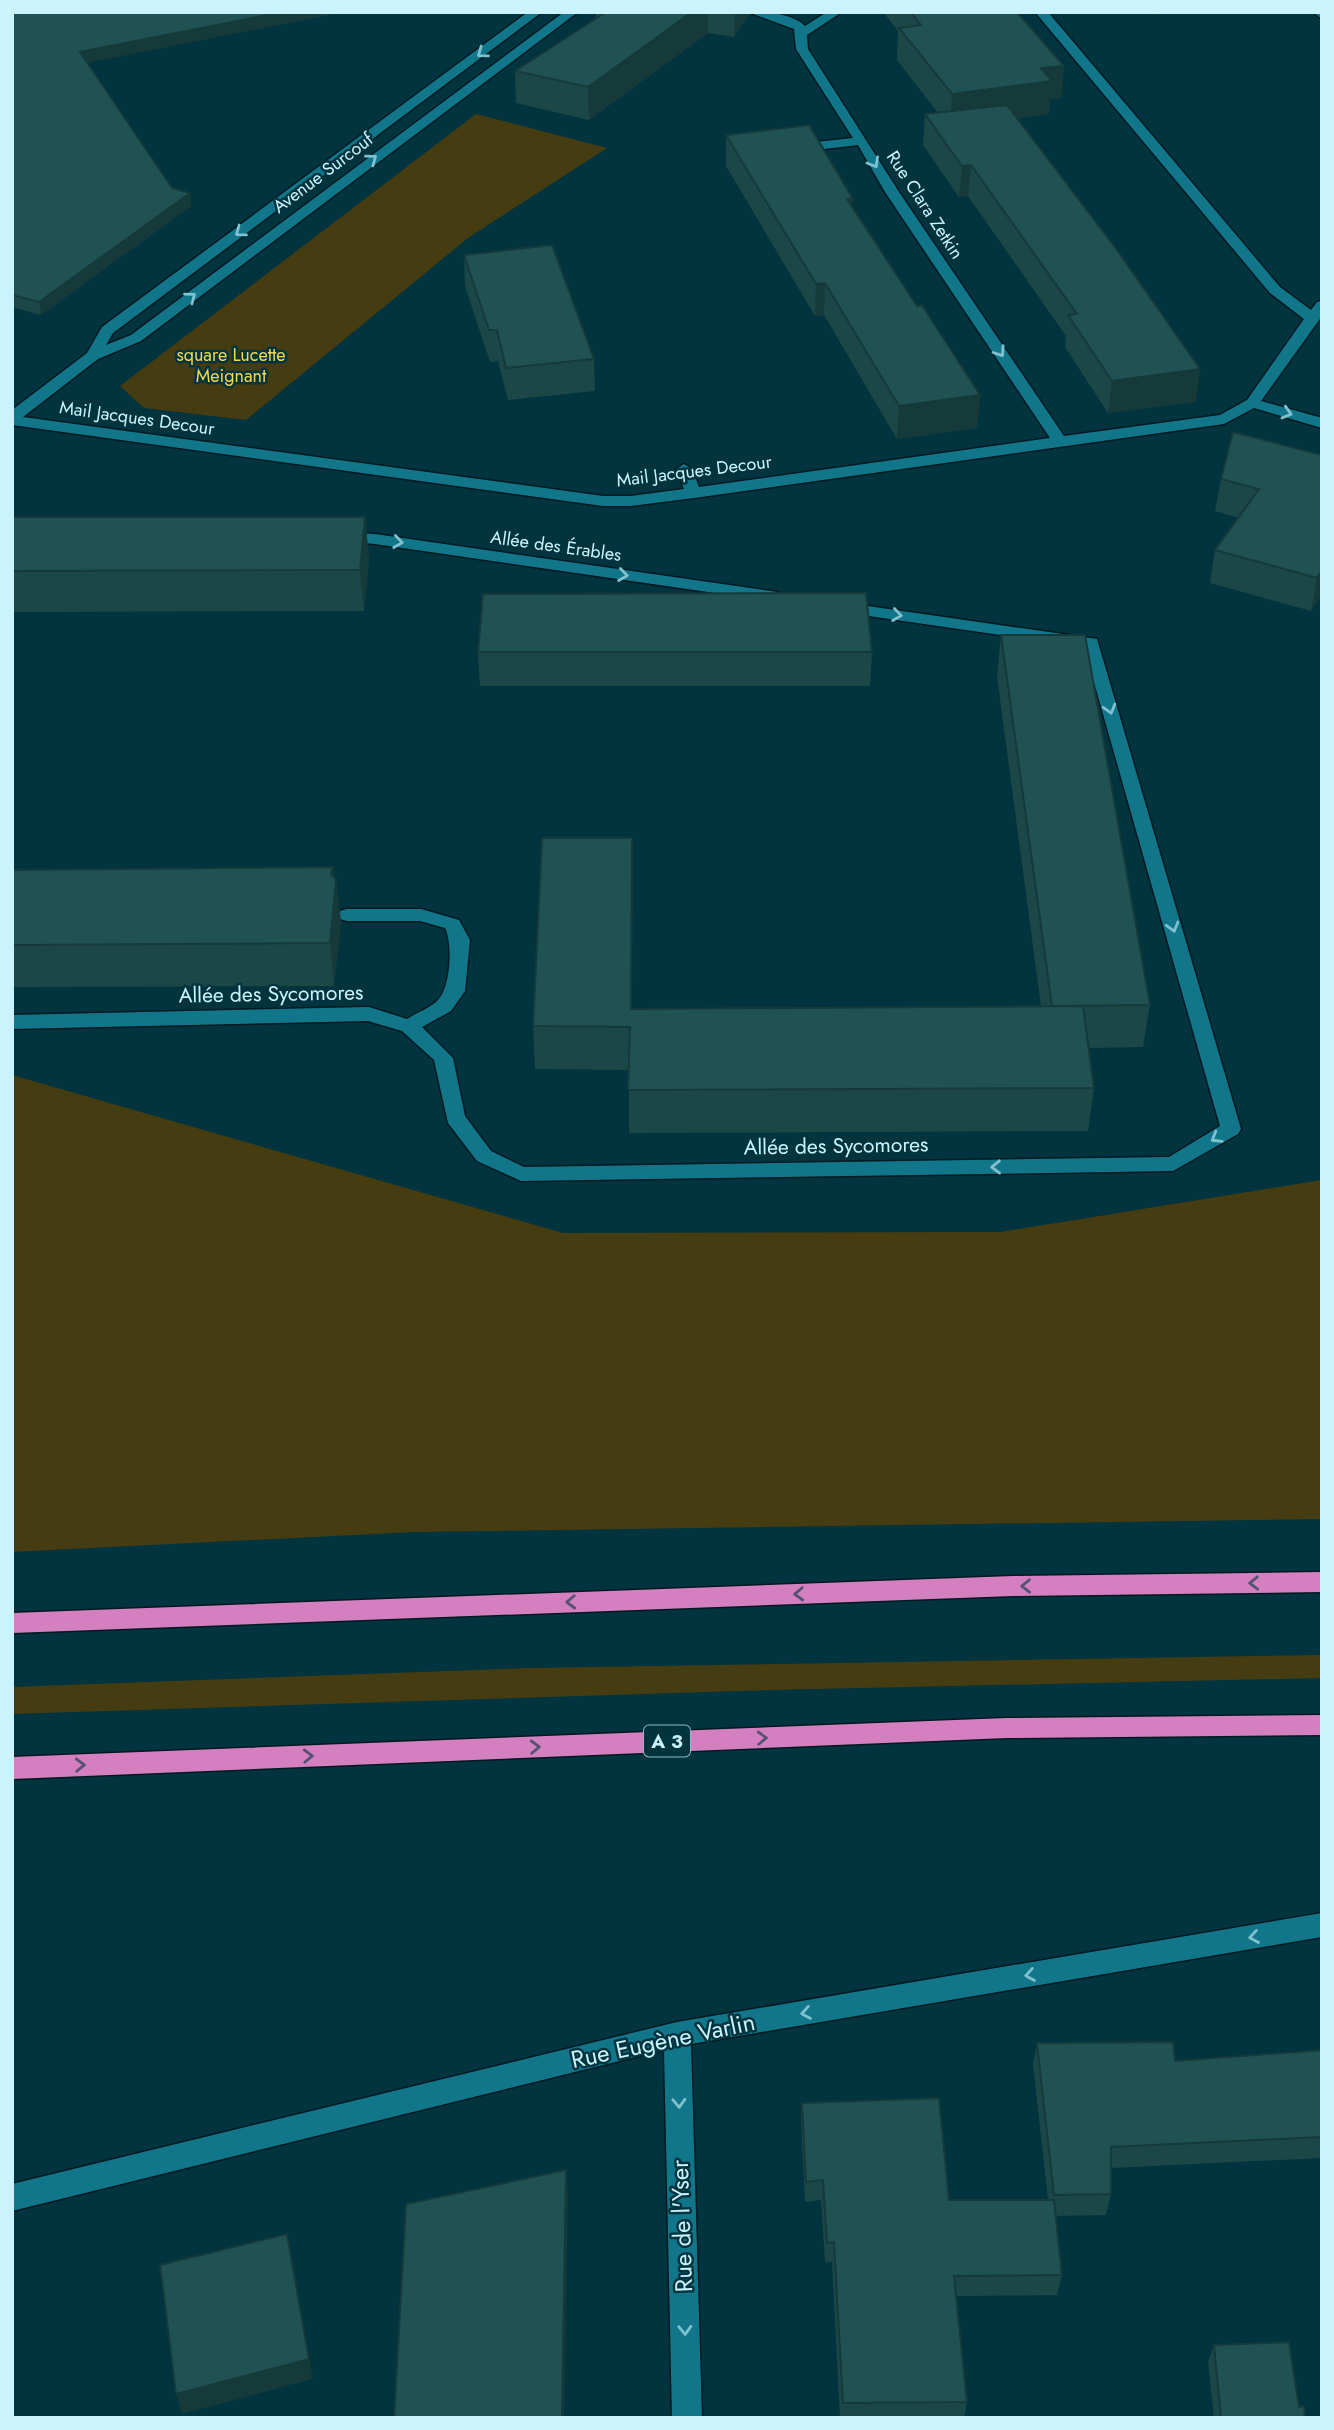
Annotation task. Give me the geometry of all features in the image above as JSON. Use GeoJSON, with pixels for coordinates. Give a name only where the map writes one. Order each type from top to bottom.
{"type":"FeatureCollection","features":[{"type":"Feature","properties":{"kind":"highway"},"geometry":{"type":"LineString","coordinates":[[12,1623],[1013,1586],[1322,1582]]}},
{"type":"Feature","properties":{"kind":"highway","name":"A 3"},"geometry":{"type":"LineString","coordinates":[[12,1768],[1007,1728],[1322,1725]]}},
{"type":"Feature","properties":{"kind":"street","name":"Avenue Surcouf"},"geometry":{"type":"LineString","coordinates":[[93,356],[107,330],[537,12]]}},
{"type":"Feature","properties":{"kind":"street","name":"Avenue Surcouf"},"geometry":{"type":"LineString","coordinates":[[12,419],[93,356],[136,338],[572,12]]}},
{"type":"Feature","properties":{"kind":"street"},"geometry":{"type":"LineString","coordinates":[[754,12],[796,24],[801,33],[836,12]]}},
{"type":"Feature","properties":{"kind":"street"},"geometry":{"type":"LineString","coordinates":[[1041,12],[1275,290],[1312,318]]}},
{"type":"Feature","properties":{"kind":"street","name":"Rue Clara Zetkin"},"geometry":{"type":"LineString","coordinates":[[801,33],[802,50],[862,141],[891,192],[1059,440]]}},
{"type":"Feature","properties":{"kind":"street"},"geometry":{"type":"LineString","coordinates":[[816,146],[862,141]]}},
{"type":"Feature","properties":{"kind":"street","name":"Mail Jacques Decour"},"geometry":{"type":"LineString","coordinates":[[12,419],[603,500],[631,501],[1224,419],[1252,403],[1322,305]]}},
{"type":"Feature","properties":{"kind":"street"},"geometry":{"type":"LineString","coordinates":[[1252,403],[1322,423]]}},
{"type":"Feature","properties":{"kind":"street"},"geometry":{"type":"LineString","coordinates":[[684,469],[694,493]]}},
{"type":"Feature","properties":{"kind":"street","name":"Allée des Érables"},"geometry":{"type":"LineString","coordinates":[[319,536],[375,539],[788,599]]}},
{"type":"Feature","properties":{"kind":"street","name":"Allée des Sycomores"},"geometry":{"type":"LineString","coordinates":[[12,1022],[369,1014],[410,1026],[443,1058],[455,1118],[484,1156],[521,1174],[1173,1164],[1231,1129],[1091,643],[829,605]]}},
{"type":"Feature","properties":{"kind":"street"},"geometry":{"type":"LineString","coordinates":[[347,915],[421,915],[452,924],[460,940],[455,991],[444,1006],[410,1026]]}},
{"type":"Feature","properties":{"kind":"street","name":"Rue Eugène Varlin"},"geometry":{"type":"LineString","coordinates":[[12,2198],[677,2035],[1322,1925]]}},
{"type":"Feature","properties":{"kind":"street","name":"Rue de l'Yser"},"geometry":{"type":"LineString","coordinates":[[677,2035],[687,2418]]}},
{"type":"Feature","properties":{"kind":"green space","name":"square Lucette Meignant"},"geometry":{"type":"Polygon","coordinates":[[[476,114],[607,148],[468,238],[246,420],[144,408],[120,386],[476,114]]]}},
{"type":"Feature","properties":{"kind":"green space"},"geometry":{"type":"Polygon","coordinates":[[[12,1075],[563,1233],[1000,1232],[1322,1180],[1322,1519],[414,1532],[12,1552],[12,1075]]]}},
{"type":"Feature","properties":{"kind":"green space"},"geometry":{"type":"Polygon","coordinates":[[[1322,1655],[1322,1678],[770,1690],[12,1714],[12,1687],[530,1668],[1322,1655]]]}},
{"type":"Feature","properties":{"kind":"building"},"geometry":{"type":"Polygon","coordinates":[[[12,12],[283,12],[80,52],[172,188],[190,193],[39,302],[12,295],[12,12]]]}},
{"type":"Feature","properties":{"kind":"building"},"geometry":{"type":"Polygon","coordinates":[[[606,12],[692,12],[588,87],[515,71],[606,12]]]}},
{"type":"Feature","properties":{"kind":"building"},"geometry":{"type":"Polygon","coordinates":[[[911,12],[1017,12],[1064,66],[1041,68],[1052,81],[952,94],[899,28],[921,25],[911,12]]]}},
{"type":"Feature","properties":{"kind":"building"},"geometry":{"type":"Polygon","coordinates":[[[1007,105],[1117,250],[1200,369],[1112,381],[1068,315],[1077,314],[971,165],[962,166],[925,114],[1007,105]]]}},
{"type":"Feature","properties":{"kind":"building"},"geometry":{"type":"Polygon","coordinates":[[[809,125],[853,199],[847,199],[917,306],[922,305],[980,395],[899,406],[825,283],[816,284],[726,135],[809,125]]]}},
{"type":"Feature","properties":{"kind":"building"},"geometry":{"type":"Polygon","coordinates":[[[552,245],[594,359],[506,368],[497,330],[489,330],[464,255],[552,245]]]}},
{"type":"Feature","properties":{"kind":"building"},"geometry":{"type":"Polygon","coordinates":[[[1233,432],[1322,455],[1322,571],[1317,578],[1215,550],[1259,489],[1221,479],[1233,432]]]}},
{"type":"Feature","properties":{"kind":"building"},"geometry":{"type":"Polygon","coordinates":[[[12,517],[365,517],[360,570],[12,571],[12,517]]]}},
{"type":"Feature","properties":{"kind":"building"},"geometry":{"type":"Polygon","coordinates":[[[866,593],[872,652],[478,652],[483,594],[866,593]]]}},
{"type":"Feature","properties":{"kind":"building"},"geometry":{"type":"Polygon","coordinates":[[[1001,635],[1085,635],[1150,1005],[1052,1006],[1001,635]]]}},
{"type":"Feature","properties":{"kind":"building"},"geometry":{"type":"Polygon","coordinates":[[[542,838],[632,838],[631,1009],[1083,1006],[1094,1088],[628,1090],[630,1027],[533,1026],[542,838]]]}},
{"type":"Feature","properties":{"kind":"building"},"geometry":{"type":"Polygon","coordinates":[[[333,867],[331,874],[336,880],[330,943],[12,945],[12,870],[333,867]]]}},
{"type":"Feature","properties":{"kind":"building"},"geometry":{"type":"Polygon","coordinates":[[[1173,2042],[1175,2061],[1322,2050],[1322,2137],[1111,2147],[1111,2194],[1054,2195],[1037,2043],[1173,2042]]]}},
{"type":"Feature","properties":{"kind":"building"},"geometry":{"type":"Polygon","coordinates":[[[939,2098],[949,2200],[1054,2200],[1062,2275],[954,2276],[967,2402],[843,2403],[834,2242],[827,2243],[823,2180],[806,2182],[802,2103],[939,2098]]]}},
{"type":"Feature","properties":{"kind":"building"},"geometry":{"type":"Polygon","coordinates":[[[566,2170],[562,2418],[394,2418],[406,2204],[566,2170]]]}},
{"type":"Feature","properties":{"kind":"building"},"geometry":{"type":"Polygon","coordinates":[[[287,2234],[309,2359],[176,2394],[160,2265],[287,2234]]]}},
{"type":"Feature","properties":{"kind":"building"},"geometry":{"type":"Polygon","coordinates":[[[1289,2342],[1299,2407],[1304,2406],[1305,2418],[1221,2418],[1214,2345],[1289,2342]]]}}]}
